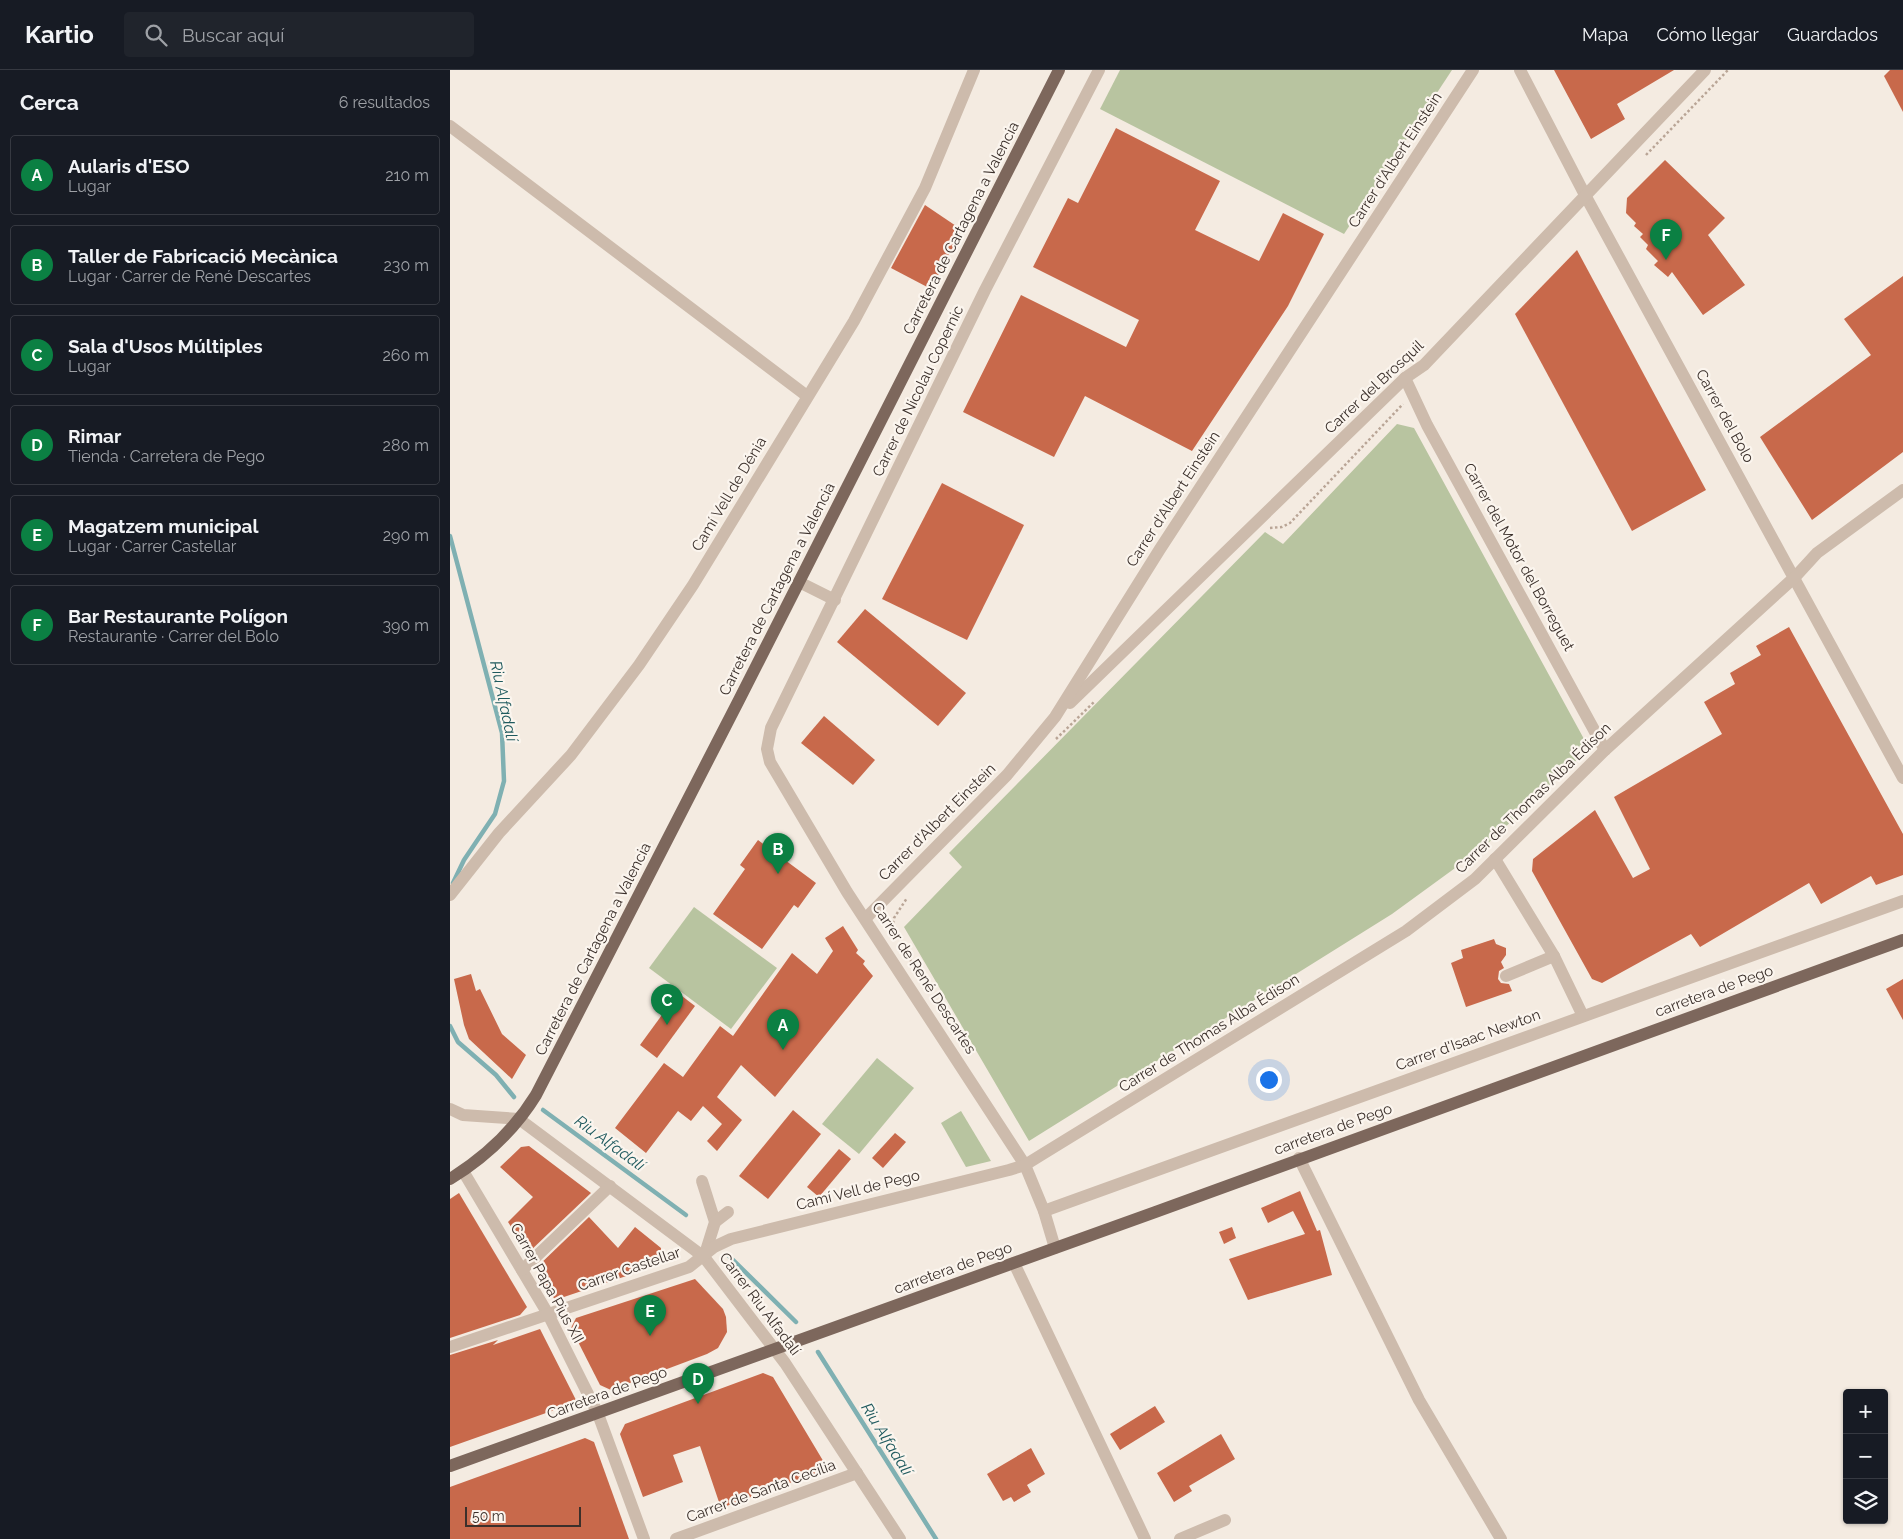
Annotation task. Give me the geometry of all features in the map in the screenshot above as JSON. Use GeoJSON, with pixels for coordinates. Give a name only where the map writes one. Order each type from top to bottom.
{"type":"FeatureCollection","features":[{"type":"Feature","properties":{"kind":"main road","name":"Carretera de Cartagena a Valencia"},"geometry":{"type":"LineString","coordinates":[[450,1179],[479,1160],[519,1119],[536,1095],[1059,70]]}},
{"type":"Feature","properties":{"kind":"main road","name":"carretera de Pego"},"geometry":{"type":"LineString","coordinates":[[775,1350],[1903,940]]}},
{"type":"Feature","properties":{"kind":"main road","name":"Carretera de Pego"},"geometry":{"type":"LineString","coordinates":[[450,1466],[775,1350]]}},
{"type":"Feature","properties":{"kind":"street","name":"Camí Vell de Dénia"},"geometry":{"type":"LineString","coordinates":[[450,894],[499,833],[571,756],[639,665],[693,586],[854,321],[924,188],[974,70]]}},
{"type":"Feature","properties":{"kind":"street","name":"Carrer de Nicolau Copernic"},"geometry":{"type":"LineString","coordinates":[[771,728],[985,290],[1099,70]]}},
{"type":"Feature","properties":{"kind":"street","name":"Carrer d'Albert Einstein"},"geometry":{"type":"LineString","coordinates":[[866,918],[1007,775],[1055,717],[1160,550],[1473,70]]}},
{"type":"Feature","properties":{"kind":"street","name":"Carrer del Bolo"},"geometry":{"type":"LineString","coordinates":[[1520,70],[1585,195],[1903,778]]}},
{"type":"Feature","properties":{"kind":"street","name":"Carrer del Brosquil"},"geometry":{"type":"LineString","coordinates":[[1055,717],[1405,378],[1424,365],[1705,70]]}},
{"type":"Feature","properties":{"kind":"street"},"geometry":{"type":"LineString","coordinates":[[450,126],[807,396]]}},
{"type":"Feature","properties":{"kind":"street","name":"Carrer del Motor del Borreguet"},"geometry":{"type":"LineString","coordinates":[[1405,378],[1427,425],[1605,750]]}},
{"type":"Feature","properties":{"kind":"street","name":"Carrer de Thomas Alba Édison"},"geometry":{"type":"LineString","coordinates":[[1025,1165],[1406,931],[1475,879],[1605,750],[1795,577],[1817,554],[1903,490]]}},
{"type":"Feature","properties":{"kind":"street"},"geometry":{"type":"LineString","coordinates":[[799,582],[835,600]]}},
{"type":"Feature","properties":{"kind":"street","name":"Carrer de René Descartes"},"geometry":{"type":"LineString","coordinates":[[771,728],[767,750],[770,762],[847,892],[866,918],[1025,1165],[1044,1211],[1055,1248]]}},
{"type":"Feature","properties":{"kind":"street"},"geometry":{"type":"LineString","coordinates":[[1495,859],[1554,956],[1583,1016]]}},
{"type":"Feature","properties":{"kind":"street","name":"Carrer d'Isaac Newton"},"geometry":{"type":"LineString","coordinates":[[1044,1211],[1903,901]]}},
{"type":"Feature","properties":{"kind":"street"},"geometry":{"type":"LineString","coordinates":[[1506,976],[1554,956]]}},
{"type":"Feature","properties":{"kind":"street"},"geometry":{"type":"LineString","coordinates":[[450,1109],[463,1115],[519,1119]]}},
{"type":"Feature","properties":{"kind":"street"},"geometry":{"type":"LineString","coordinates":[[450,1121],[463,1115]]}},
{"type":"Feature","properties":{"kind":"street","name":"Carrer Riu Alfadalí"},"geometry":{"type":"LineString","coordinates":[[519,1119],[704,1256],[775,1350],[900,1539]]}},
{"type":"Feature","properties":{"kind":"street"},"geometry":{"type":"LineString","coordinates":[[1299,1158],[1419,1400],[1500,1539]]}},
{"type":"Feature","properties":{"kind":"street","name":"Camí Vell de Pego"},"geometry":{"type":"LineString","coordinates":[[704,1256],[714,1247],[731,1239],[1025,1165]]}},
{"type":"Feature","properties":{"kind":"street","name":"Carrer Papa Pius XII"},"geometry":{"type":"LineString","coordinates":[[463,1171],[548,1314],[598,1414],[644,1539]]}},
{"type":"Feature","properties":{"kind":"street"},"geometry":{"type":"LineString","coordinates":[[702,1181],[716,1222]]}},
{"type":"Feature","properties":{"kind":"street"},"geometry":{"type":"LineString","coordinates":[[522,1270],[610,1186]]}},
{"type":"Feature","properties":{"kind":"street"},"geometry":{"type":"LineString","coordinates":[[704,1256],[716,1222],[728,1212]]}},
{"type":"Feature","properties":{"kind":"street","name":"Carrer Castellar"},"geometry":{"type":"LineString","coordinates":[[450,1347],[689,1267],[704,1256]]}},
{"type":"Feature","properties":{"kind":"street"},"geometry":{"type":"LineString","coordinates":[[1014,1263],[1144,1539]]}},
{"type":"Feature","properties":{"kind":"street","name":"Carrer de Santa Cecília"},"geometry":{"type":"LineString","coordinates":[[676,1539],[857,1473]]}},
{"type":"Feature","properties":{"kind":"street"},"geometry":{"type":"LineString","coordinates":[[1180,1539],[1225,1520]]}},
{"type":"Feature","properties":{"kind":"path"},"geometry":{"type":"LineString","coordinates":[[1644,157],[1728,70]]}},
{"type":"Feature","properties":{"kind":"path"},"geometry":{"type":"LineString","coordinates":[[1262,530],[1282,527],[1290,523],[1414,394]]}},
{"type":"Feature","properties":{"kind":"path"},"geometry":{"type":"LineString","coordinates":[[1051,744],[1100,695]]}},
{"type":"Feature","properties":{"kind":"path"},"geometry":{"type":"LineString","coordinates":[[893,940],[891,927],[894,918],[911,893]]}},
{"type":"Feature","properties":{"kind":"path"},"geometry":{"type":"LineString","coordinates":[[898,948],[904,950],[929,989]]}},
{"type":"Feature","properties":{"kind":"green space"},"geometry":{"type":"Polygon","coordinates":[[[1120,70],[1452,70],[1344,234],[1100,109],[1120,70]]]}},
{"type":"Feature","properties":{"kind":"green space"},"geometry":{"type":"Polygon","coordinates":[[[1397,424],[1414,428],[1584,739],[1580,757],[1484,847],[1392,914],[1029,1141],[904,927],[962,867],[949,853],[1265,532],[1283,544],[1397,424]]]}},
{"type":"Feature","properties":{"kind":"green space"},"geometry":{"type":"Polygon","coordinates":[[[694,907],[777,968],[731,1029],[649,968],[694,907]]]}},
{"type":"Feature","properties":{"kind":"green space"},"geometry":{"type":"Polygon","coordinates":[[[877,1058],[914,1088],[859,1154],[822,1124],[877,1058]]]}},
{"type":"Feature","properties":{"kind":"green space"},"geometry":{"type":"Polygon","coordinates":[[[961,1111],[991,1161],[966,1167],[941,1123],[961,1111]]]}},
{"type":"Feature","properties":{"kind":"building"},"geometry":{"type":"Polygon","coordinates":[[[1554,70],[1674,70],[1617,104],[1625,119],[1591,139],[1554,70]]]}},
{"type":"Feature","properties":{"kind":"building"},"geometry":{"type":"Polygon","coordinates":[[[1890,70],[1903,70],[1903,112],[1884,76],[1890,70]]]}},
{"type":"Feature","properties":{"kind":"building"},"geometry":{"type":"Polygon","coordinates":[[[1116,128],[1220,181],[1195,230],[1259,261],[1283,213],[1324,234],[1288,306],[1192,451],[1085,396],[1054,457],[963,412],[1021,295],[1126,347],[1139,320],[1033,267],[1068,198],[1078,203],[1116,128]]]}},
{"type":"Feature","properties":{"kind":"building"},"geometry":{"type":"Polygon","coordinates":[[[1665,160],[1725,218],[1708,235],[1745,285],[1703,315],[1672,272],[1668,277],[1654,265],[1658,261],[1646,249],[1648,245],[1640,237],[1643,234],[1634,226],[1636,223],[1626,213],[1627,198],[1665,160]]]}},
{"type":"Feature","properties":{"kind":"building"},"geometry":{"type":"Polygon","coordinates":[[[925,205],[962,230],[931,289],[891,268],[925,205]]]}},
{"type":"Feature","properties":{"kind":"building"},"geometry":{"type":"Polygon","coordinates":[[[1577,250],[1706,490],[1632,531],[1515,314],[1577,250]]]}},
{"type":"Feature","properties":{"kind":"building"},"geometry":{"type":"Polygon","coordinates":[[[1903,276],[1903,452],[1812,520],[1760,437],[1871,355],[1844,319],[1903,276]]]}},
{"type":"Feature","properties":{"kind":"building"},"geometry":{"type":"Polygon","coordinates":[[[942,483],[1024,525],[967,640],[882,599],[942,483]]]}},
{"type":"Feature","properties":{"kind":"building"},"geometry":{"type":"Polygon","coordinates":[[[865,609],[966,693],[938,726],[837,642],[865,609]]]}},
{"type":"Feature","properties":{"kind":"building"},"geometry":{"type":"Polygon","coordinates":[[[1789,627],[1903,834],[1903,875],[1876,885],[1871,876],[1821,904],[1809,883],[1700,947],[1691,934],[1602,983],[1592,979],[1532,871],[1533,859],[1595,810],[1633,878],[1650,869],[1614,797],[1722,734],[1704,702],[1735,684],[1730,673],[1761,655],[1756,646],[1789,627]]]}},
{"type":"Feature","properties":{"kind":"building"},"geometry":{"type":"Polygon","coordinates":[[[824,716],[875,760],[853,785],[801,743],[824,716]]]}},
{"type":"Feature","properties":{"kind":"building"},"geometry":{"type":"Polygon","coordinates":[[[758,840],[816,883],[798,908],[794,905],[762,949],[713,914],[745,869],[740,865],[758,840]]]}},
{"type":"Feature","properties":{"kind":"building"},"geometry":{"type":"Polygon","coordinates":[[[843,926],[858,950],[856,953],[865,961],[863,964],[873,976],[775,1097],[741,1065],[717,1097],[742,1120],[717,1151],[707,1141],[722,1124],[703,1106],[691,1121],[678,1111],[646,1153],[615,1128],[664,1063],[683,1077],[720,1026],[733,1036],[792,953],[817,974],[833,951],[825,938],[843,926]]]}},
{"type":"Feature","properties":{"kind":"building"},"geometry":{"type":"Polygon","coordinates":[[[1494,939],[1496,944],[1506,948],[1506,955],[1501,962],[1504,968],[1499,971],[1498,979],[1501,983],[1509,984],[1512,991],[1466,1007],[1451,963],[1463,958],[1461,950],[1494,939]]]}},
{"type":"Feature","properties":{"kind":"building"},"geometry":{"type":"Polygon","coordinates":[[[471,974],[476,991],[480,989],[502,1034],[526,1055],[512,1079],[469,1039],[454,979],[471,974]]]}},
{"type":"Feature","properties":{"kind":"building"},"geometry":{"type":"Polygon","coordinates":[[[1903,979],[1903,1020],[1886,989],[1903,979]]]}},
{"type":"Feature","properties":{"kind":"building"},"geometry":{"type":"Polygon","coordinates":[[[678,993],[695,1006],[657,1058],[640,1045],[678,993]]]}},
{"type":"Feature","properties":{"kind":"building"},"geometry":{"type":"Polygon","coordinates":[[[793,1110],[821,1134],[768,1199],[739,1176],[793,1110]]]}},
{"type":"Feature","properties":{"kind":"building"},"geometry":{"type":"Polygon","coordinates":[[[895,1133],[906,1142],[883,1168],[872,1158],[895,1133]]]}},
{"type":"Feature","properties":{"kind":"building"},"geometry":{"type":"Polygon","coordinates":[[[529,1146],[591,1193],[528,1253],[508,1222],[533,1197],[500,1167],[521,1147],[529,1146]]]}},
{"type":"Feature","properties":{"kind":"building"},"geometry":{"type":"Polygon","coordinates":[[[839,1149],[851,1159],[819,1197],[807,1187],[839,1149]]]}},
{"type":"Feature","properties":{"kind":"building"},"geometry":{"type":"Polygon","coordinates":[[[1300,1191],[1317,1231],[1320,1230],[1332,1275],[1248,1300],[1229,1259],[1305,1234],[1293,1211],[1268,1223],[1261,1208],[1300,1191]]]}},
{"type":"Feature","properties":{"kind":"building"},"geometry":{"type":"Polygon","coordinates":[[[459,1193],[527,1307],[520,1315],[450,1338],[450,1199],[459,1193]]]}},
{"type":"Feature","properties":{"kind":"building"},"geometry":{"type":"Polygon","coordinates":[[[589,1217],[618,1248],[635,1227],[661,1248],[661,1261],[656,1266],[555,1300],[536,1268],[589,1217]]]}},
{"type":"Feature","properties":{"kind":"building"},"geometry":{"type":"Polygon","coordinates":[[[1232,1227],[1236,1238],[1224,1244],[1219,1232],[1232,1227]]]}},
{"type":"Feature","properties":{"kind":"building"},"geometry":{"type":"Polygon","coordinates":[[[695,1279],[723,1309],[726,1317],[727,1332],[718,1348],[707,1354],[611,1390],[600,1385],[571,1328],[576,1318],[695,1279]]]}},
{"type":"Feature","properties":{"kind":"building"},"geometry":{"type":"Polygon","coordinates":[[[540,1329],[577,1402],[450,1447],[450,1355],[498,1340],[493,1345],[540,1329]]]}},
{"type":"Feature","properties":{"kind":"building"},"geometry":{"type":"Polygon","coordinates":[[[763,1373],[773,1377],[828,1469],[721,1508],[700,1446],[673,1455],[683,1482],[643,1497],[620,1434],[625,1424],[763,1373]]]}},
{"type":"Feature","properties":{"kind":"building"},"geometry":{"type":"Polygon","coordinates":[[[1155,1406],[1165,1422],[1120,1450],[1110,1434],[1155,1406]]]}},
{"type":"Feature","properties":{"kind":"building"},"geometry":{"type":"Polygon","coordinates":[[[1221,1434],[1235,1459],[1189,1486],[1192,1491],[1174,1502],[1157,1473],[1221,1434]]]}},
{"type":"Feature","properties":{"kind":"building"},"geometry":{"type":"Polygon","coordinates":[[[585,1438],[594,1442],[629,1539],[450,1539],[450,1487],[585,1438]]]}},
{"type":"Feature","properties":{"kind":"building"},"geometry":{"type":"Polygon","coordinates":[[[1031,1448],[1045,1474],[1027,1485],[1031,1492],[1014,1502],[1011,1497],[1003,1501],[987,1474],[1031,1448]]]}},
{"type":"Feature","properties":{"kind":"waterway","name":"Riu Alfadalí"},"geometry":{"type":"LineString","coordinates":[[450,536],[502,733],[504,781],[495,814],[464,860],[453,883]]}},
{"type":"Feature","properties":{"kind":"waterway","name":"Riu Alfadalí"},"geometry":{"type":"LineString","coordinates":[[450,1026],[458,1042],[496,1075],[514,1097]]}},
{"type":"Feature","properties":{"kind":"waterway","name":"Riu Alfadalí"},"geometry":{"type":"LineString","coordinates":[[543,1110],[686,1215]]}},
{"type":"Feature","properties":{"kind":"waterway","name":"Riu Alfadalí"},"geometry":{"type":"LineString","coordinates":[[729,1256],[796,1322]]}},
{"type":"Feature","properties":{"kind":"waterway","name":"Riu Alfadalí"},"geometry":{"type":"LineString","coordinates":[[818,1352],[936,1539]]}},
{"type":"Feature","properties":{"kind":"place","name":"Bar Restaurante Polígon"},"geometry":{"type":"Point","coordinates":[1666,260]}},
{"type":"Feature","properties":{"kind":"place","name":"Taller de Fabricació Mecànica"},"geometry":{"type":"Point","coordinates":[778,874]}},
{"type":"Feature","properties":{"kind":"place","name":"Sala d'Usos Múltiples"},"geometry":{"type":"Point","coordinates":[667,1025]}},
{"type":"Feature","properties":{"kind":"place","name":"Aularis d'ESO"},"geometry":{"type":"Point","coordinates":[783,1050]}},
{"type":"Feature","properties":{"kind":"place","name":"Magatzem municipal"},"geometry":{"type":"Point","coordinates":[650,1336]}},
{"type":"Feature","properties":{"kind":"place","name":"Rimar"},"geometry":{"type":"Point","coordinates":[698,1404]}}]}
